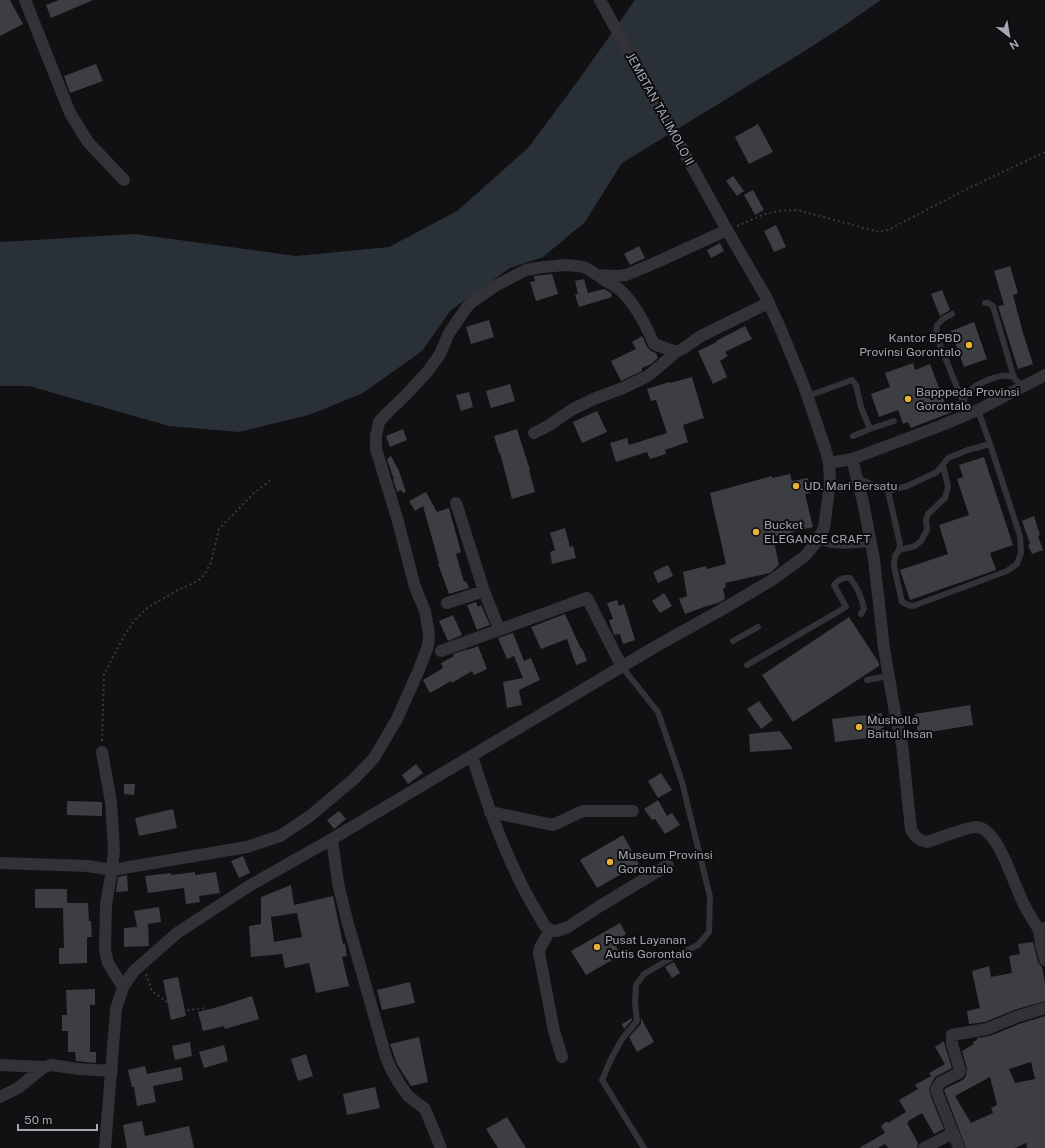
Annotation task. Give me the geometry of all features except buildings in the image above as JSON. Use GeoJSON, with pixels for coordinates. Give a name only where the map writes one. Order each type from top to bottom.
{"type":"FeatureCollection","features":[{"type":"Feature","properties":{"kind":"street"},"geometry":{"type":"LineString","coordinates":[[25,0],[70,113],[88,142],[124,180]]}},
{"type":"Feature","properties":{"kind":"street","name":"JEMBTAN TALIMOLO II"},"geometry":{"type":"LineString","coordinates":[[105,1148],[116,1009],[123,987],[134,971],[142,963],[177,933],[249,886],[332,839],[772,580],[805,556],[824,528],[830,483],[829,463],[808,396],[781,330],[768,302],[600,0]]}},
{"type":"Feature","properties":{"kind":"street"},"geometry":{"type":"LineString","coordinates":[[597,275],[626,275],[727,230]]}},
{"type":"Feature","properties":{"kind":"street"},"geometry":{"type":"LineString","coordinates":[[0,863],[88,866],[112,870],[247,847],[280,836],[310,816],[354,778],[374,758],[397,719],[418,672],[428,646],[429,634],[425,611],[415,587],[397,518],[376,449],[376,436],[379,422],[428,371],[440,354],[449,333],[467,306],[472,302],[496,286],[526,270],[565,265],[578,266],[586,268],[619,290],[630,301],[645,324],[654,344],[676,352]]}},
{"type":"Feature","properties":{"kind":"street"},"geometry":{"type":"LineString","coordinates":[[534,433],[548,426],[573,409],[646,377],[676,352],[701,336],[768,302]]}},
{"type":"Feature","properties":{"kind":"street"},"geometry":{"type":"LineString","coordinates":[[829,463],[852,459],[940,426],[972,412],[1017,383],[1045,375]]}},
{"type":"Feature","properties":{"kind":"street"},"geometry":{"type":"LineString","coordinates":[[852,459],[874,559],[880,622],[895,713],[902,744],[911,829],[915,837],[927,842],[970,828],[978,827],[993,838],[1000,850],[1020,898],[1028,912],[1042,929],[1041,945],[1045,960]]}},
{"type":"Feature","properties":{"kind":"street"},"geometry":{"type":"LineString","coordinates":[[456,503],[484,591],[499,629]]}},
{"type":"Feature","properties":{"kind":"street"},"geometry":{"type":"LineString","coordinates":[[447,602],[484,591]]}},
{"type":"Feature","properties":{"kind":"street"},"geometry":{"type":"LineString","coordinates":[[441,651],[587,598],[622,667]]}},
{"type":"Feature","properties":{"kind":"street"},"geometry":{"type":"LineString","coordinates":[[102,752],[111,802],[114,850],[106,904],[105,950],[108,963],[123,987]]}},
{"type":"Feature","properties":{"kind":"street"},"geometry":{"type":"LineString","coordinates":[[472,756],[490,812],[520,881],[544,925],[550,930],[557,931],[568,927],[668,865]]}},
{"type":"Feature","properties":{"kind":"street"},"geometry":{"type":"LineString","coordinates":[[490,812],[553,825],[583,810],[633,811]]}},
{"type":"Feature","properties":{"kind":"street"},"geometry":{"type":"LineString","coordinates":[[332,839],[338,882],[347,920],[386,1057],[396,1078],[408,1096],[425,1109],[441,1148]]}},
{"type":"Feature","properties":{"kind":"street"},"geometry":{"type":"LineString","coordinates":[[550,930],[540,948],[539,953],[554,1031],[562,1057]]}},
{"type":"Feature","properties":{"kind":"street"},"geometry":{"type":"LineString","coordinates":[[959,1148],[936,1089],[941,1082],[959,1073],[960,1070],[952,1044],[952,1035],[987,1029],[1016,1017],[1045,1008]]}},
{"type":"Feature","properties":{"kind":"street"},"geometry":{"type":"LineString","coordinates":[[0,1065],[44,1067],[51,1065],[79,1070],[112,1071]]}},
{"type":"Feature","properties":{"kind":"street"},"geometry":{"type":"LineString","coordinates":[[0,1097],[18,1088],[44,1067]]}},
{"type":"Feature","properties":{"kind":"street"},"geometry":{"type":"LineString","coordinates":[[924,1148],[954,1133]]}},
{"type":"Feature","properties":{"kind":"lane"},"geometry":{"type":"LineString","coordinates":[[985,303],[993,306],[1017,383]]}},
{"type":"Feature","properties":{"kind":"lane"},"geometry":{"type":"LineString","coordinates":[[888,491],[900,544],[899,550],[895,556],[894,566],[902,602],[913,606],[1007,571],[1017,564],[1021,553],[1020,536],[990,444],[972,412],[963,402],[936,335],[937,325],[942,319],[952,314]]}},
{"type":"Feature","properties":{"kind":"lane"},"geometry":{"type":"LineString","coordinates":[[963,402],[965,396],[975,387],[987,380],[1006,376],[1017,383]]}},
{"type":"Feature","properties":{"kind":"lane"},"geometry":{"type":"LineString","coordinates":[[808,396],[852,380],[856,385],[861,407],[870,429]]}},
{"type":"Feature","properties":{"kind":"lane"},"geometry":{"type":"LineString","coordinates":[[853,436],[894,421]]}},
{"type":"Feature","properties":{"kind":"lane"},"geometry":{"type":"LineString","coordinates":[[857,478],[888,491],[907,486],[937,472],[948,458],[968,450],[990,444]]}},
{"type":"Feature","properties":{"kind":"lane"},"geometry":{"type":"LineString","coordinates":[[899,550],[915,546],[921,541],[927,530],[926,520],[928,514],[945,498],[948,487],[943,465]]}},
{"type":"Feature","properties":{"kind":"lane"},"geometry":{"type":"LineString","coordinates":[[817,540],[833,545],[871,544]]}},
{"type":"Feature","properties":{"kind":"lane"},"geometry":{"type":"LineString","coordinates":[[747,665],[846,607],[834,585],[840,580],[850,578],[854,584],[863,604],[864,609],[861,614]]}},
{"type":"Feature","properties":{"kind":"lane"},"geometry":{"type":"LineString","coordinates":[[732,641],[758,627]]}},
{"type":"Feature","properties":{"kind":"lane"},"geometry":{"type":"LineString","coordinates":[[622,667],[658,712],[682,782],[710,897],[709,932],[698,945],[644,974],[636,984],[637,1021],[622,1039],[602,1080],[644,1148]]}},
{"type":"Feature","properties":{"kind":"lane"},"geometry":{"type":"LineString","coordinates":[[867,680],[889,676]]}},
{"type":"Feature","properties":{"kind":"path"},"geometry":{"type":"LineString","coordinates":[[727,230],[765,214],[779,210],[797,210],[879,232],[888,230],[969,188],[1045,152]]}},
{"type":"Feature","properties":{"kind":"path"},"geometry":{"type":"LineString","coordinates":[[102,752],[104,674],[124,636],[134,621],[147,608],[176,591],[198,581],[205,574],[211,562],[219,529],[254,494],[272,479]]}},
{"type":"Feature","properties":{"kind":"path"},"geometry":{"type":"LineString","coordinates":[[142,963],[152,991],[179,1011],[206,1008]]}},
{"type":"Feature","properties":{"kind":"shaded area"},"geometry":{"type":"Polygon","coordinates":[[[635,0],[881,0],[800,54],[622,163],[585,222],[543,257],[510,268],[451,310],[422,351],[363,393],[309,415],[239,432],[169,426],[29,386],[0,386],[0,242],[135,234],[296,256],[389,247],[457,211],[528,148],[635,0]]]}},
{"type":"Feature","properties":{"kind":"place","name":"Kantor BPBD Provinsi Gorontalo"},"geometry":{"type":"Point","coordinates":[969,345]}},
{"type":"Feature","properties":{"kind":"place","name":"Bapppeda Provinsi Gorontalo"},"geometry":{"type":"Point","coordinates":[908,399]}},
{"type":"Feature","properties":{"kind":"place","name":"UD. Mari Bersatu"},"geometry":{"type":"Point","coordinates":[796,486]}},
{"type":"Feature","properties":{"kind":"place","name":"Bucket ELEGANCE CRAFT"},"geometry":{"type":"Point","coordinates":[756,532]}},
{"type":"Feature","properties":{"kind":"place","name":"Musholla Baitul Ihsan"},"geometry":{"type":"Point","coordinates":[859,727]}},
{"type":"Feature","properties":{"kind":"place","name":"Museum Provinsi Gorontalo"},"geometry":{"type":"Point","coordinates":[610,862]}},
{"type":"Feature","properties":{"kind":"place","name":"Pusat Layanan Autis Gorontalo"},"geometry":{"type":"Point","coordinates":[597,947]}}]}
